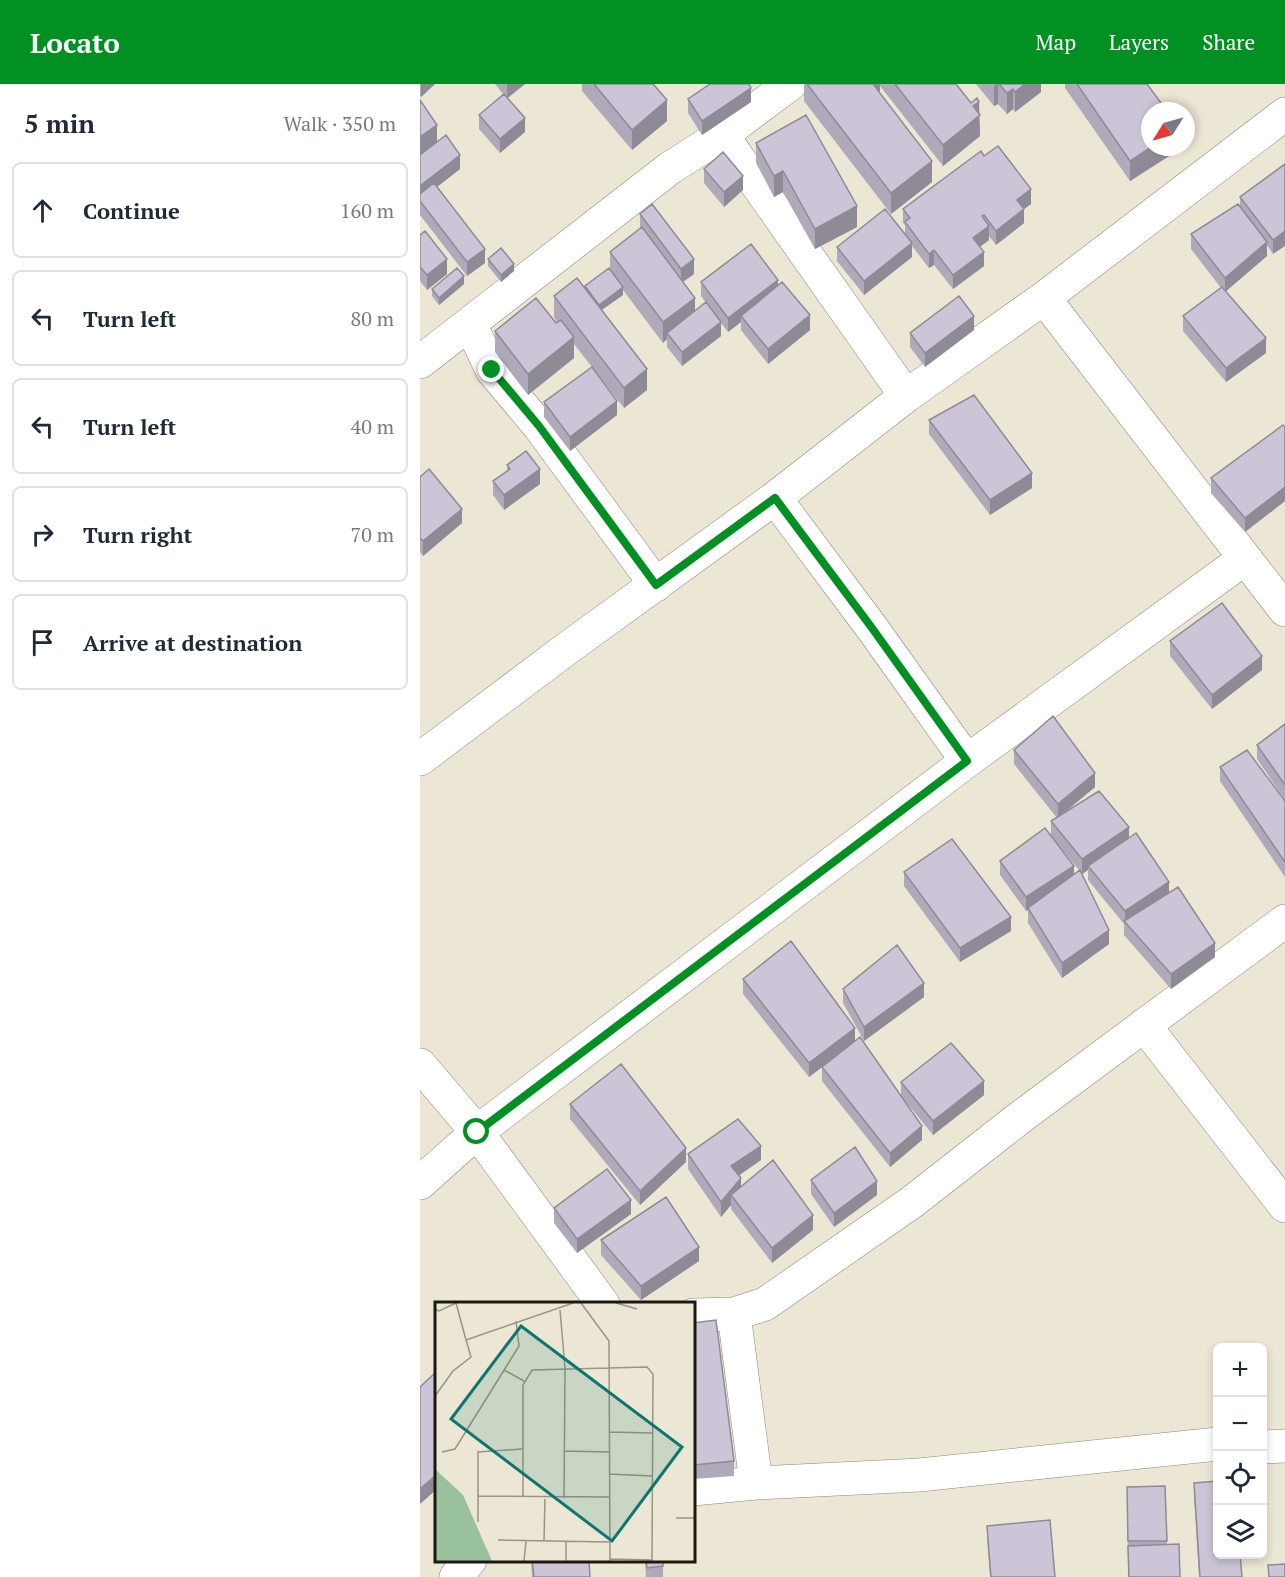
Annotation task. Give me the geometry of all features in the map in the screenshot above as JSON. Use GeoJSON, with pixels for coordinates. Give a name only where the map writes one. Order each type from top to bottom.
{"type":"FeatureCollection","features":[{"type":"Feature","properties":{"kind":"street"},"geometry":{"type":"LineString","coordinates":[[420,362],[670,168],[722,135],[790,84]]}},
{"type":"Feature","properties":{"kind":"street"},"geometry":{"type":"LineString","coordinates":[[420,759],[775,498],[906,396],[1044,298],[1285,114]]}},
{"type":"Feature","properties":{"kind":"street"},"geometry":{"type":"LineString","coordinates":[[722,135],[906,396]]}},
{"type":"Feature","properties":{"kind":"street"},"geometry":{"type":"LineString","coordinates":[[1044,298],[1285,610]]}},
{"type":"Feature","properties":{"kind":"street"},"geometry":{"type":"LineString","coordinates":[[470,324],[492,370],[539,426],[656,585]]}},
{"type":"Feature","properties":{"kind":"street"},"geometry":{"type":"LineString","coordinates":[[775,498],[967,761]]}},
{"type":"Feature","properties":{"kind":"street"},"geometry":{"type":"LineString","coordinates":[[420,1183],[477,1132],[967,761],[1244,559]]}},
{"type":"Feature","properties":{"kind":"street"},"geometry":{"type":"LineString","coordinates":[[694,1315],[734,1314],[765,1304],[912,1202],[1285,921]]}},
{"type":"Feature","properties":{"kind":"street"},"geometry":{"type":"LineString","coordinates":[[1144,1025],[1285,1206]]}},
{"type":"Feature","properties":{"kind":"street"},"geometry":{"type":"LineString","coordinates":[[420,1065],[477,1132],[602,1302]]}},
{"type":"Feature","properties":{"kind":"street"},"geometry":{"type":"LineString","coordinates":[[734,1314],[756,1483]]}},
{"type":"Feature","properties":{"kind":"street"},"geometry":{"type":"LineString","coordinates":[[694,1489],[756,1483],[919,1475],[1213,1445]]}},
{"type":"Feature","properties":{"kind":"street"},"geometry":{"type":"LineString","coordinates":[[1267,1447],[1285,1446]]}},
{"type":"Feature","properties":{"kind":"street"},"geometry":{"type":"LineString","coordinates":[[456,1577],[468,1562]]}},
{"type":"Feature","properties":{"kind":"building"},"geometry":{"type":"Polygon","coordinates":[[[594,84],[653,84],[667,100],[632,130],[594,84]]]}},
{"type":"Feature","properties":{"kind":"building"},"geometry":{"type":"Polygon","coordinates":[[[710,84],[749,84],[751,88],[702,121],[688,99],[710,84]]]}},
{"type":"Feature","properties":{"kind":"building"},"geometry":{"type":"Polygon","coordinates":[[[807,84],[873,84],[932,161],[891,193],[807,84]]]}},
{"type":"Feature","properties":{"kind":"building"},"geometry":{"type":"Polygon","coordinates":[[[895,84],[956,84],[971,103],[977,98],[979,102],[973,106],[980,115],[943,145],[895,84]]]}},
{"type":"Feature","properties":{"kind":"building"},"geometry":{"type":"Polygon","coordinates":[[[999,84],[1025,84],[1015,92],[1013,89],[1007,93],[999,84]]]}},
{"type":"Feature","properties":{"kind":"building"},"geometry":{"type":"Polygon","coordinates":[[[1077,84],[1147,84],[1160,102],[1141,102],[1141,154],[1130,161],[1077,84]]]}},
{"type":"Feature","properties":{"kind":"building"},"geometry":{"type":"Polygon","coordinates":[[[504,94],[525,118],[500,139],[479,115],[504,94]]]}},
{"type":"Feature","properties":{"kind":"building"},"geometry":{"type":"Polygon","coordinates":[[[420,100],[437,125],[420,137],[420,100]]]}},
{"type":"Feature","properties":{"kind":"building"},"geometry":{"type":"Polygon","coordinates":[[[806,115],[857,206],[815,229],[783,171],[774,176],[756,143],[806,115]]]}},
{"type":"Feature","properties":{"kind":"building"},"geometry":{"type":"Polygon","coordinates":[[[446,135],[460,155],[420,186],[420,155],[446,135]]]}},
{"type":"Feature","properties":{"kind":"building"},"geometry":{"type":"Polygon","coordinates":[[[998,146],[1031,189],[1017,200],[1024,209],[996,231],[984,215],[982,216],[989,226],[973,238],[984,252],[953,275],[934,250],[929,254],[905,222],[910,218],[903,209],[981,151],[984,156],[998,146]]]}},
{"type":"Feature","properties":{"kind":"building"},"geometry":{"type":"Polygon","coordinates":[[[723,152],[743,176],[724,192],[704,169],[723,152]]]}},
{"type":"Feature","properties":{"kind":"building"},"geometry":{"type":"Polygon","coordinates":[[[1285,164],[1285,231],[1273,240],[1240,197],[1285,164]]]}},
{"type":"Feature","properties":{"kind":"building"},"geometry":{"type":"Polygon","coordinates":[[[434,183],[485,249],[467,262],[420,201],[420,194],[434,183]]]}},
{"type":"Feature","properties":{"kind":"building"},"geometry":{"type":"Polygon","coordinates":[[[652,204],[694,259],[681,269],[640,214],[652,204]]]}},
{"type":"Feature","properties":{"kind":"building"},"geometry":{"type":"Polygon","coordinates":[[[1238,204],[1267,242],[1225,278],[1191,234],[1238,204]]]}},
{"type":"Feature","properties":{"kind":"building"},"geometry":{"type":"Polygon","coordinates":[[[885,209],[912,243],[864,281],[837,247],[885,209]]]}},
{"type":"Feature","properties":{"kind":"building"},"geometry":{"type":"Polygon","coordinates":[[[642,227],[695,298],[663,322],[610,252],[642,227]]]}},
{"type":"Feature","properties":{"kind":"building"},"geometry":{"type":"Polygon","coordinates":[[[425,231],[447,259],[427,275],[420,267],[420,235],[425,231]]]}},
{"type":"Feature","properties":{"kind":"building"},"geometry":{"type":"Polygon","coordinates":[[[751,244],[778,280],[728,318],[701,282],[751,244]]]}},
{"type":"Feature","properties":{"kind":"building"},"geometry":{"type":"Polygon","coordinates":[[[501,248],[514,264],[501,275],[488,259],[501,248]]]}},
{"type":"Feature","properties":{"kind":"building"},"geometry":{"type":"Polygon","coordinates":[[[457,268],[464,276],[439,298],[432,289],[457,268]]]}},
{"type":"Feature","properties":{"kind":"building"},"geometry":{"type":"Polygon","coordinates":[[[609,268],[623,287],[599,305],[585,286],[609,268]]]}},
{"type":"Feature","properties":{"kind":"building"},"geometry":{"type":"Polygon","coordinates":[[[577,278],[647,369],[624,388],[554,296],[577,278]]]}},
{"type":"Feature","properties":{"kind":"building"},"geometry":{"type":"Polygon","coordinates":[[[782,282],[810,315],[768,349],[741,316],[782,282]]]}},
{"type":"Feature","properties":{"kind":"building"},"geometry":{"type":"Polygon","coordinates":[[[1222,287],[1266,338],[1226,368],[1183,316],[1222,287]]]}},
{"type":"Feature","properties":{"kind":"building"},"geometry":{"type":"Polygon","coordinates":[[[959,296],[974,316],[925,353],[910,333],[959,296]]]}},
{"type":"Feature","properties":{"kind":"building"},"geometry":{"type":"Polygon","coordinates":[[[536,298],[556,323],[561,320],[574,337],[528,374],[495,331],[536,298]]]}},
{"type":"Feature","properties":{"kind":"building"},"geometry":{"type":"Polygon","coordinates":[[[706,302],[721,322],[682,352],[667,333],[706,302]]]}},
{"type":"Feature","properties":{"kind":"building"},"geometry":{"type":"Polygon","coordinates":[[[592,367],[617,401],[570,437],[544,402],[592,367]]]}},
{"type":"Feature","properties":{"kind":"building"},"geometry":{"type":"Polygon","coordinates":[[[974,395],[1032,473],[990,500],[929,420],[974,395]]]}},
{"type":"Feature","properties":{"kind":"building"},"geometry":{"type":"Polygon","coordinates":[[[1283,425],[1285,427],[1285,487],[1245,518],[1211,478],[1283,425]]]}},
{"type":"Feature","properties":{"kind":"building"},"geometry":{"type":"Polygon","coordinates":[[[526,451],[540,469],[504,495],[493,481],[510,469],[507,465],[526,451]]]}},
{"type":"Feature","properties":{"kind":"building"},"geometry":{"type":"Polygon","coordinates":[[[429,469],[462,509],[423,541],[420,538],[420,477],[429,469]]]}},
{"type":"Feature","properties":{"kind":"building"},"geometry":{"type":"Polygon","coordinates":[[[1222,603],[1262,656],[1212,695],[1170,641],[1222,603]]]}},
{"type":"Feature","properties":{"kind":"building"},"geometry":{"type":"Polygon","coordinates":[[[1053,716],[1095,773],[1058,804],[1014,750],[1053,716]]]}},
{"type":"Feature","properties":{"kind":"building"},"geometry":{"type":"Polygon","coordinates":[[[1285,724],[1285,785],[1257,745],[1285,724]]]}},
{"type":"Feature","properties":{"kind":"building"},"geometry":{"type":"Polygon","coordinates":[[[1247,750],[1285,801],[1285,862],[1220,767],[1247,750]]]}},
{"type":"Feature","properties":{"kind":"building"},"geometry":{"type":"Polygon","coordinates":[[[1099,791],[1129,827],[1082,859],[1051,821],[1099,791]]]}},
{"type":"Feature","properties":{"kind":"building"},"geometry":{"type":"Polygon","coordinates":[[[1045,828],[1074,866],[1026,897],[1000,861],[1045,828]]]}},
{"type":"Feature","properties":{"kind":"building"},"geometry":{"type":"Polygon","coordinates":[[[1136,833],[1169,882],[1125,911],[1088,866],[1136,833]]]}},
{"type":"Feature","properties":{"kind":"building"},"geometry":{"type":"Polygon","coordinates":[[[952,839],[1011,917],[960,948],[904,872],[952,839]]]}},
{"type":"Feature","properties":{"kind":"building"},"geometry":{"type":"Polygon","coordinates":[[[1080,870],[1109,930],[1062,963],[1028,908],[1080,870]]]}},
{"type":"Feature","properties":{"kind":"building"},"geometry":{"type":"Polygon","coordinates":[[[1178,887],[1215,943],[1171,974],[1124,921],[1178,887]]]}},
{"type":"Feature","properties":{"kind":"building"},"geometry":{"type":"Polygon","coordinates":[[[791,941],[855,1028],[809,1063],[743,979],[791,941]]]}},
{"type":"Feature","properties":{"kind":"building"},"geometry":{"type":"Polygon","coordinates":[[[897,945],[924,983],[864,1027],[843,989],[897,945]]]}},
{"type":"Feature","properties":{"kind":"building"},"geometry":{"type":"Polygon","coordinates":[[[860,1037],[922,1126],[890,1153],[822,1067],[860,1037]]]}},
{"type":"Feature","properties":{"kind":"building"},"geometry":{"type":"Polygon","coordinates":[[[951,1043],[984,1081],[933,1121],[901,1082],[951,1043]]]}},
{"type":"Feature","properties":{"kind":"building"},"geometry":{"type":"Polygon","coordinates":[[[621,1064],[686,1148],[640,1191],[570,1104],[621,1064]]]}},
{"type":"Feature","properties":{"kind":"building"},"geometry":{"type":"Polygon","coordinates":[[[738,1119],[761,1146],[731,1166],[741,1178],[721,1202],[688,1154],[738,1119]]]}},
{"type":"Feature","properties":{"kind":"building"},"geometry":{"type":"Polygon","coordinates":[[[855,1147],[877,1181],[834,1213],[811,1180],[855,1147]]]}},
{"type":"Feature","properties":{"kind":"building"},"geometry":{"type":"Polygon","coordinates":[[[773,1160],[813,1215],[772,1248],[731,1195],[773,1160]]]}},
{"type":"Feature","properties":{"kind":"building"},"geometry":{"type":"Polygon","coordinates":[[[607,1169],[631,1200],[577,1239],[554,1208],[607,1169]]]}},
{"type":"Feature","properties":{"kind":"building"},"geometry":{"type":"Polygon","coordinates":[[[666,1197],[699,1247],[641,1286],[601,1240],[666,1197]]]}},
{"type":"Feature","properties":{"kind":"building"},"geometry":{"type":"Polygon","coordinates":[[[716,1320],[734,1461],[694,1465],[694,1323],[716,1320]]]}},
{"type":"Feature","properties":{"kind":"building"},"geometry":{"type":"Polygon","coordinates":[[[435,1373],[435,1476],[420,1489],[420,1387],[435,1373]]]}},
{"type":"Feature","properties":{"kind":"building"},"geometry":{"type":"Polygon","coordinates":[[[1213,1481],[1213,1559],[1240,1559],[1242,1577],[1200,1577],[1194,1483],[1213,1481]]]}},
{"type":"Feature","properties":{"kind":"building"},"geometry":{"type":"Polygon","coordinates":[[[1165,1486],[1167,1541],[1128,1541],[1127,1487],[1165,1486]]]}},
{"type":"Feature","properties":{"kind":"building"},"geometry":{"type":"Polygon","coordinates":[[[1050,1520],[1055,1577],[991,1577],[987,1526],[1050,1520]]]}},
{"type":"Feature","properties":{"kind":"building"},"geometry":{"type":"Polygon","coordinates":[[[1179,1544],[1180,1577],[1129,1577],[1128,1546],[1179,1544]]]}},
{"type":"Feature","properties":{"kind":"building"},"geometry":{"type":"Polygon","coordinates":[[[532,1562],[589,1562],[590,1577],[534,1577],[532,1562]]]}},
{"type":"Feature","properties":{"kind":"building"},"geometry":{"type":"Polygon","coordinates":[[[646,1562],[663,1562],[663,1566],[647,1568],[646,1562]]]}},
{"type":"Feature","properties":{"kind":"building"},"geometry":{"type":"Polygon","coordinates":[[[1285,1564],[1285,1577],[1269,1577],[1268,1565],[1285,1564]]]}},
{"type":"Feature","properties":{"kind":"route"},"geometry":{"type":"LineString","coordinates":[[477,1132],[967,761],[775,498],[656,585],[539,426],[492,370]]}}]}
